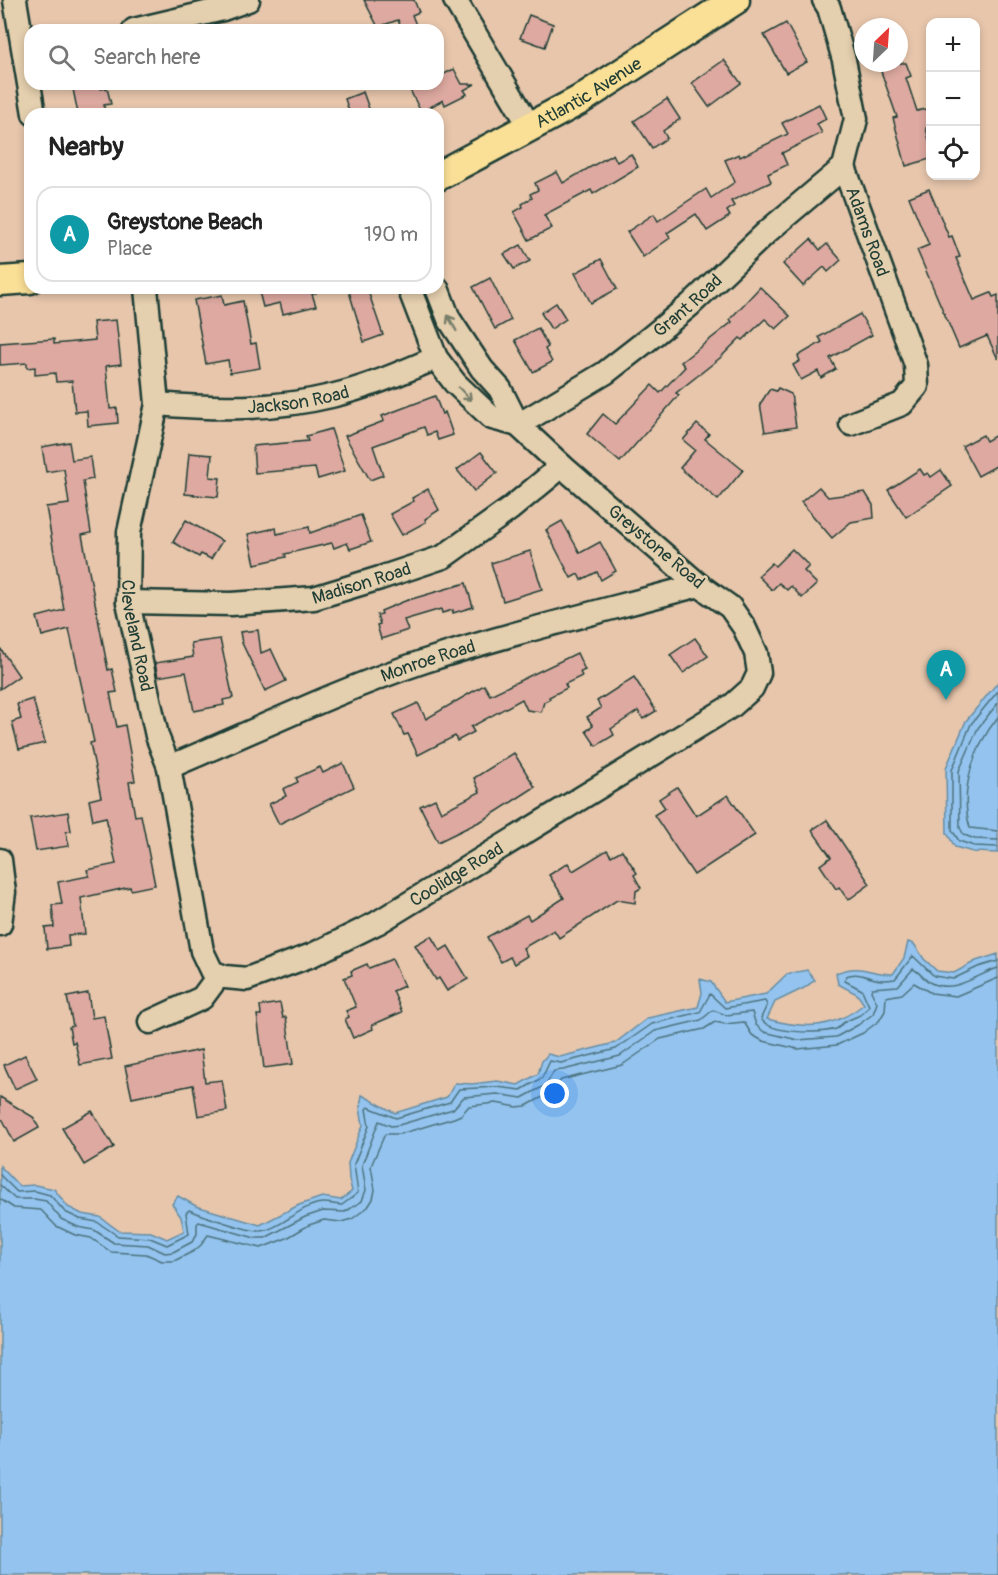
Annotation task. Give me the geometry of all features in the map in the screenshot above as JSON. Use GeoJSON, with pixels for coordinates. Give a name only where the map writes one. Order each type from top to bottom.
{"type":"FeatureCollection","features":[{"type":"Feature","properties":{"kind":"main road","name":"Atlantic Avenue"},"geometry":{"type":"LineString","coordinates":[[444,173],[580,100],[735,0]]}},
{"type":"Feature","properties":{"kind":"main road"},"geometry":{"type":"LineString","coordinates":[[0,282],[24,280]]}},
{"type":"Feature","properties":{"kind":"street"},"geometry":{"type":"LineString","coordinates":[[15,0],[24,38]]}},
{"type":"Feature","properties":{"kind":"street"},"geometry":{"type":"LineString","coordinates":[[159,24],[222,9],[248,0]]}},
{"type":"Feature","properties":{"kind":"street"},"geometry":{"type":"LineString","coordinates":[[455,0],[530,127]]}},
{"type":"Feature","properties":{"kind":"street","name":"Adams Road"},"geometry":{"type":"LineString","coordinates":[[824,0],[829,8],[844,60],[856,119],[844,167],[861,220],[916,365],[917,386],[902,404],[851,424]]}},
{"type":"Feature","properties":{"kind":"street"},"geometry":{"type":"LineString","coordinates":[[31,90],[33,108]]}},
{"type":"Feature","properties":{"kind":"street","name":"Grant Road"},"geometry":{"type":"LineString","coordinates":[[518,425],[604,373],[650,338],[690,305],[768,231],[844,167]]}},
{"type":"Feature","properties":{"kind":"street","name":"Cleveland Road"},"geometry":{"type":"LineString","coordinates":[[147,294],[157,404],[129,532],[128,602],[157,736],[169,767],[201,951],[212,972],[219,975]]}},
{"type":"Feature","properties":{"kind":"street","name":"Greystone Road"},"geometry":{"type":"LineString","coordinates":[[411,294],[436,358],[460,389],[492,418],[518,425]]}},
{"type":"Feature","properties":{"kind":"street","name":"Greystone Road"},"geometry":{"type":"LineString","coordinates":[[439,294],[449,319],[473,356],[500,389],[518,425],[699,585],[730,607],[744,627],[756,653],[759,674],[752,687]]}},
{"type":"Feature","properties":{"kind":"street","name":"Jackson Road"},"geometry":{"type":"LineString","coordinates":[[157,404],[207,408],[295,403],[333,396],[436,358]]}},
{"type":"Feature","properties":{"kind":"street","name":"Madison Road"},"geometry":{"type":"LineString","coordinates":[[128,602],[231,604],[314,598],[380,578],[443,557],[510,509],[562,466]]}},
{"type":"Feature","properties":{"kind":"street","name":"Monroe Road"},"geometry":{"type":"LineString","coordinates":[[169,767],[422,662],[546,625],[699,585]]}},
{"type":"Feature","properties":{"kind":"street","name":"Coolidge Road"},"geometry":{"type":"LineString","coordinates":[[219,975],[247,979],[312,955],[377,923],[733,705],[752,687]]}},
{"type":"Feature","properties":{"kind":"street"},"geometry":{"type":"LineString","coordinates":[[0,860],[4,892],[0,924]]}},
{"type":"Feature","properties":{"kind":"street"},"geometry":{"type":"LineString","coordinates":[[150,1022],[202,998],[219,975]]}},
{"type":"Feature","properties":{"kind":"water"},"geometry":{"type":"Polygon","coordinates":[[[998,682],[998,853],[973,852],[955,847],[947,833],[946,768],[966,721],[998,682]]]}},
{"type":"Feature","properties":{"kind":"water"},"geometry":{"type":"Polygon","coordinates":[[[908,942],[914,944],[924,959],[937,971],[954,973],[976,961],[998,954],[998,1575],[0,1575],[0,1166],[19,1186],[35,1185],[54,1189],[68,1207],[82,1214],[100,1217],[119,1231],[151,1232],[167,1239],[184,1231],[181,1217],[172,1204],[178,1196],[196,1206],[260,1225],[299,1205],[322,1197],[341,1200],[352,1191],[348,1163],[363,1125],[360,1108],[362,1095],[395,1113],[447,1097],[455,1083],[472,1084],[497,1081],[518,1085],[538,1074],[542,1061],[548,1054],[560,1057],[615,1043],[648,1018],[698,1007],[702,993],[700,979],[711,982],[725,1002],[766,994],[787,974],[807,970],[815,980],[775,1002],[767,1019],[806,1026],[829,1023],[841,1019],[864,1004],[857,994],[838,984],[836,973],[859,969],[893,974],[904,958],[908,942]]]}},
{"type":"Feature","properties":{"kind":"building"},"geometry":{"type":"Polygon","coordinates":[[[364,0],[414,0],[419,12],[412,15],[416,24],[400,24],[398,20],[387,24],[376,24],[364,0]]]}},
{"type":"Feature","properties":{"kind":"building"},"geometry":{"type":"Polygon","coordinates":[[[529,15],[553,24],[545,47],[520,38],[529,15]]]}},
{"type":"Feature","properties":{"kind":"building"},"geometry":{"type":"Polygon","coordinates":[[[786,23],[807,62],[786,73],[764,35],[786,23]]]}},
{"type":"Feature","properties":{"kind":"building"},"geometry":{"type":"Polygon","coordinates":[[[724,60],[741,83],[709,107],[692,83],[724,60]]]}},
{"type":"Feature","properties":{"kind":"building"},"geometry":{"type":"Polygon","coordinates":[[[908,68],[911,76],[906,78],[917,111],[926,109],[926,160],[906,166],[893,118],[897,117],[881,72],[908,72],[908,68]]]}},
{"type":"Feature","properties":{"kind":"building"},"geometry":{"type":"Polygon","coordinates":[[[454,69],[462,84],[475,84],[464,90],[467,94],[445,105],[443,100],[428,108],[419,108],[410,90],[444,90],[444,74],[454,69]]]}},
{"type":"Feature","properties":{"kind":"building"},"geometry":{"type":"Polygon","coordinates":[[[73,90],[108,90],[111,104],[104,105],[104,108],[77,108],[73,90]]]}},
{"type":"Feature","properties":{"kind":"building"},"geometry":{"type":"Polygon","coordinates":[[[363,92],[369,108],[348,108],[345,99],[363,92]]]}},
{"type":"Feature","properties":{"kind":"building"},"geometry":{"type":"Polygon","coordinates":[[[667,99],[680,119],[663,131],[667,138],[652,148],[634,121],[667,99]]]}},
{"type":"Feature","properties":{"kind":"building"},"geometry":{"type":"Polygon","coordinates":[[[819,104],[826,119],[817,124],[822,133],[782,153],[787,165],[768,174],[771,182],[731,201],[734,206],[727,211],[730,216],[707,231],[696,214],[667,233],[670,238],[643,257],[627,232],[654,214],[658,221],[706,189],[711,198],[735,182],[725,160],[739,154],[740,157],[788,134],[782,123],[819,104]]]}},
{"type":"Feature","properties":{"kind":"building"},"geometry":{"type":"Polygon","coordinates":[[[613,154],[617,162],[631,154],[638,167],[593,194],[591,190],[544,215],[552,228],[529,240],[514,212],[532,198],[530,194],[538,190],[535,183],[557,172],[563,183],[613,154]]]}},
{"type":"Feature","properties":{"kind":"building"},"geometry":{"type":"Polygon","coordinates":[[[929,189],[949,237],[952,236],[960,257],[956,258],[974,300],[991,293],[993,297],[998,295],[998,359],[987,336],[959,348],[917,250],[929,245],[909,197],[929,189]]]}},
{"type":"Feature","properties":{"kind":"building"},"geometry":{"type":"Polygon","coordinates":[[[811,239],[820,250],[827,244],[841,260],[828,272],[824,267],[803,286],[783,264],[811,239]]]}},
{"type":"Feature","properties":{"kind":"building"},"geometry":{"type":"Polygon","coordinates":[[[521,245],[530,261],[514,269],[504,254],[521,245]]]}},
{"type":"Feature","properties":{"kind":"building"},"geometry":{"type":"Polygon","coordinates":[[[601,259],[617,289],[591,303],[575,273],[601,259]]]}},
{"type":"Feature","properties":{"kind":"building"},"geometry":{"type":"Polygon","coordinates":[[[490,278],[511,320],[495,329],[473,287],[490,278]]]}},
{"type":"Feature","properties":{"kind":"building"},"geometry":{"type":"Polygon","coordinates":[[[760,287],[790,316],[776,329],[765,319],[743,340],[740,338],[720,358],[676,393],[679,395],[620,462],[587,434],[603,414],[615,424],[652,385],[660,393],[685,367],[681,362],[732,322],[730,319],[760,287]]]}},
{"type":"Feature","properties":{"kind":"building"},"geometry":{"type":"Polygon","coordinates":[[[260,294],[312,294],[316,306],[283,314],[280,303],[263,307],[260,294]]]}},
{"type":"Feature","properties":{"kind":"building"},"geometry":{"type":"Polygon","coordinates":[[[350,294],[369,294],[383,335],[364,342],[350,294]]]}},
{"type":"Feature","properties":{"kind":"building"},"geometry":{"type":"Polygon","coordinates":[[[222,295],[224,305],[243,301],[251,344],[256,343],[260,368],[230,373],[228,360],[206,364],[194,300],[222,295]]]}},
{"type":"Feature","properties":{"kind":"building"},"geometry":{"type":"Polygon","coordinates":[[[556,303],[566,319],[551,329],[541,313],[556,303]]]}},
{"type":"Feature","properties":{"kind":"building"},"geometry":{"type":"Polygon","coordinates":[[[860,314],[872,335],[830,358],[836,369],[821,378],[818,371],[801,380],[793,365],[800,361],[798,356],[822,342],[819,337],[860,314]]]}},
{"type":"Feature","properties":{"kind":"building"},"geometry":{"type":"Polygon","coordinates":[[[116,320],[121,364],[106,366],[110,409],[117,408],[118,423],[88,426],[87,411],[75,412],[72,381],[56,382],[55,373],[35,375],[35,367],[27,368],[27,363],[0,365],[0,343],[54,339],[54,344],[95,340],[93,322],[116,320]]]}},
{"type":"Feature","properties":{"kind":"building"},"geometry":{"type":"Polygon","coordinates":[[[538,328],[548,347],[545,349],[552,362],[533,372],[515,340],[538,328]]]}},
{"type":"Feature","properties":{"kind":"building"},"geometry":{"type":"Polygon","coordinates":[[[778,388],[791,394],[796,427],[765,432],[760,404],[770,389],[776,391],[778,388]]]}},
{"type":"Feature","properties":{"kind":"building"},"geometry":{"type":"Polygon","coordinates":[[[435,396],[442,414],[445,412],[453,435],[438,440],[435,432],[427,435],[424,427],[373,446],[383,475],[370,480],[345,436],[384,421],[382,416],[435,396]]]}},
{"type":"Feature","properties":{"kind":"building"},"geometry":{"type":"Polygon","coordinates":[[[697,424],[709,434],[705,439],[743,470],[718,500],[680,468],[695,450],[683,440],[697,424]]]}},
{"type":"Feature","properties":{"kind":"building"},"geometry":{"type":"Polygon","coordinates":[[[331,429],[345,471],[318,479],[315,468],[255,473],[253,446],[308,441],[306,436],[331,429]]]}},
{"type":"Feature","properties":{"kind":"building"},"geometry":{"type":"Polygon","coordinates":[[[998,434],[998,465],[978,476],[962,446],[983,435],[986,441],[998,434]]]}},
{"type":"Feature","properties":{"kind":"building"},"geometry":{"type":"Polygon","coordinates":[[[69,442],[72,460],[90,457],[93,479],[83,481],[91,533],[82,535],[108,670],[112,669],[117,692],[110,693],[117,727],[125,725],[135,781],[129,782],[135,816],[141,815],[155,885],[131,890],[130,887],[81,898],[85,934],[68,935],[69,946],[47,949],[45,928],[54,927],[52,905],[62,904],[58,882],[89,876],[87,870],[116,864],[106,817],[93,820],[89,800],[101,797],[90,743],[94,742],[69,629],[42,636],[37,617],[64,610],[46,507],[69,504],[64,469],[46,472],[42,447],[69,442]]]}},
{"type":"Feature","properties":{"kind":"building"},"geometry":{"type":"Polygon","coordinates":[[[481,452],[497,473],[474,491],[457,470],[481,452]]]}},
{"type":"Feature","properties":{"kind":"building"},"geometry":{"type":"Polygon","coordinates":[[[189,453],[212,455],[210,477],[220,478],[218,497],[185,494],[189,453]]]}},
{"type":"Feature","properties":{"kind":"building"},"geometry":{"type":"Polygon","coordinates":[[[920,469],[924,475],[928,473],[931,477],[941,470],[952,486],[906,517],[888,490],[920,469]]]}},
{"type":"Feature","properties":{"kind":"building"},"geometry":{"type":"Polygon","coordinates":[[[819,487],[828,497],[865,492],[873,505],[874,518],[851,522],[832,538],[801,502],[819,487]]]}},
{"type":"Feature","properties":{"kind":"building"},"geometry":{"type":"Polygon","coordinates":[[[428,489],[439,510],[425,519],[426,522],[402,535],[390,514],[414,501],[412,498],[428,489]]]}},
{"type":"Feature","properties":{"kind":"building"},"geometry":{"type":"Polygon","coordinates":[[[361,515],[371,542],[350,549],[347,543],[334,548],[332,543],[255,564],[248,534],[276,528],[277,534],[309,527],[310,533],[361,515]]]}},
{"type":"Feature","properties":{"kind":"building"},"geometry":{"type":"Polygon","coordinates":[[[186,520],[222,541],[211,559],[201,554],[199,557],[173,542],[186,520]]]}},
{"type":"Feature","properties":{"kind":"building"},"geometry":{"type":"Polygon","coordinates":[[[562,521],[580,553],[600,542],[616,571],[601,580],[597,572],[581,580],[578,574],[571,578],[546,530],[562,521]]]}},
{"type":"Feature","properties":{"kind":"building"},"geometry":{"type":"Polygon","coordinates":[[[792,549],[809,566],[804,571],[817,584],[802,598],[791,586],[787,590],[779,583],[772,590],[758,576],[772,563],[775,566],[792,549]]]}},
{"type":"Feature","properties":{"kind":"building"},"geometry":{"type":"Polygon","coordinates":[[[530,551],[542,589],[503,601],[491,563],[530,551]]]}},
{"type":"Feature","properties":{"kind":"building"},"geometry":{"type":"Polygon","coordinates":[[[466,583],[473,607],[453,613],[453,610],[442,613],[441,609],[404,620],[408,630],[381,639],[377,615],[382,614],[381,611],[405,601],[466,583]]]}},
{"type":"Feature","properties":{"kind":"building"},"geometry":{"type":"Polygon","coordinates":[[[258,630],[261,653],[271,649],[286,681],[265,691],[242,643],[240,632],[258,630]]]}},
{"type":"Feature","properties":{"kind":"building"},"geometry":{"type":"Polygon","coordinates":[[[695,638],[708,656],[683,673],[670,655],[695,638]]]}},
{"type":"Feature","properties":{"kind":"building"},"geometry":{"type":"Polygon","coordinates":[[[220,639],[233,698],[223,700],[224,705],[194,711],[186,672],[158,677],[155,663],[193,657],[191,643],[220,639]]]}},
{"type":"Feature","properties":{"kind":"building"},"geometry":{"type":"Polygon","coordinates":[[[0,648],[19,676],[0,689],[0,648]]]}},
{"type":"Feature","properties":{"kind":"building"},"geometry":{"type":"Polygon","coordinates":[[[577,653],[585,670],[580,672],[582,676],[565,684],[567,688],[549,697],[550,699],[544,702],[541,712],[527,710],[522,699],[471,727],[474,732],[457,741],[455,736],[418,755],[408,734],[404,735],[394,714],[418,703],[426,719],[484,685],[490,695],[577,653]]]}},
{"type":"Feature","properties":{"kind":"building"},"geometry":{"type":"Polygon","coordinates":[[[634,677],[656,711],[643,719],[638,711],[611,729],[614,735],[596,746],[586,731],[593,726],[587,717],[601,708],[597,701],[634,677]]]}},
{"type":"Feature","properties":{"kind":"building"},"geometry":{"type":"Polygon","coordinates":[[[33,699],[45,743],[19,749],[12,722],[21,719],[17,704],[33,699]]]}},
{"type":"Feature","properties":{"kind":"building"},"geometry":{"type":"Polygon","coordinates":[[[514,753],[535,787],[485,819],[438,842],[420,806],[435,799],[441,812],[480,792],[474,778],[514,753]]]}},
{"type":"Feature","properties":{"kind":"building"},"geometry":{"type":"Polygon","coordinates":[[[343,763],[354,787],[279,824],[269,804],[286,796],[283,789],[298,782],[296,778],[320,767],[323,773],[343,763]]]}},
{"type":"Feature","properties":{"kind":"building"},"geometry":{"type":"Polygon","coordinates":[[[677,787],[696,816],[728,795],[755,835],[694,875],[654,815],[665,808],[659,799],[677,787]]]}},
{"type":"Feature","properties":{"kind":"building"},"geometry":{"type":"Polygon","coordinates":[[[68,812],[71,831],[66,832],[69,846],[36,851],[30,818],[68,812]]]}},
{"type":"Feature","properties":{"kind":"building"},"geometry":{"type":"Polygon","coordinates":[[[827,820],[870,884],[848,900],[839,887],[836,889],[820,865],[831,857],[812,830],[827,820]]]}},
{"type":"Feature","properties":{"kind":"building"},"geometry":{"type":"Polygon","coordinates":[[[607,850],[611,856],[622,850],[637,873],[634,875],[641,888],[636,891],[635,903],[617,900],[559,938],[554,930],[523,948],[527,956],[514,964],[510,957],[501,962],[487,937],[527,915],[530,920],[564,898],[549,875],[568,863],[573,871],[607,850]]]}},
{"type":"Feature","properties":{"kind":"building"},"geometry":{"type":"Polygon","coordinates":[[[431,936],[440,951],[448,946],[468,979],[447,991],[439,978],[436,980],[415,945],[431,936]]]}},
{"type":"Feature","properties":{"kind":"building"},"geometry":{"type":"Polygon","coordinates":[[[392,959],[404,986],[393,991],[402,1012],[372,1025],[373,1029],[353,1038],[345,1019],[349,1017],[346,1011],[356,1007],[344,978],[352,975],[351,971],[367,964],[369,968],[392,959]]]}},
{"type":"Feature","properties":{"kind":"building"},"geometry":{"type":"Polygon","coordinates":[[[88,993],[92,1018],[104,1016],[112,1059],[80,1065],[75,1042],[72,1043],[69,1027],[73,1026],[67,997],[88,993]]]}},
{"type":"Feature","properties":{"kind":"building"},"geometry":{"type":"Polygon","coordinates":[[[280,1003],[283,1018],[286,1017],[293,1064],[264,1068],[257,1015],[261,1015],[260,1006],[280,1003]]]}},
{"type":"Feature","properties":{"kind":"building"},"geometry":{"type":"Polygon","coordinates":[[[201,1050],[205,1082],[222,1080],[227,1111],[198,1116],[193,1085],[132,1098],[125,1066],[201,1050]]]}},
{"type":"Feature","properties":{"kind":"building"},"geometry":{"type":"Polygon","coordinates":[[[25,1055],[37,1079],[15,1089],[4,1065],[25,1055]]]}},
{"type":"Feature","properties":{"kind":"building"},"geometry":{"type":"Polygon","coordinates":[[[0,1097],[33,1117],[39,1128],[14,1142],[3,1120],[0,1119],[0,1097]]]}},
{"type":"Feature","properties":{"kind":"building"},"geometry":{"type":"Polygon","coordinates":[[[92,1111],[114,1147],[84,1165],[62,1128],[92,1111]]]}},
{"type":"Feature","properties":{"kind":"place","name":"Greystone Beach"},"geometry":{"type":"Point","coordinates":[946,700]}}]}
